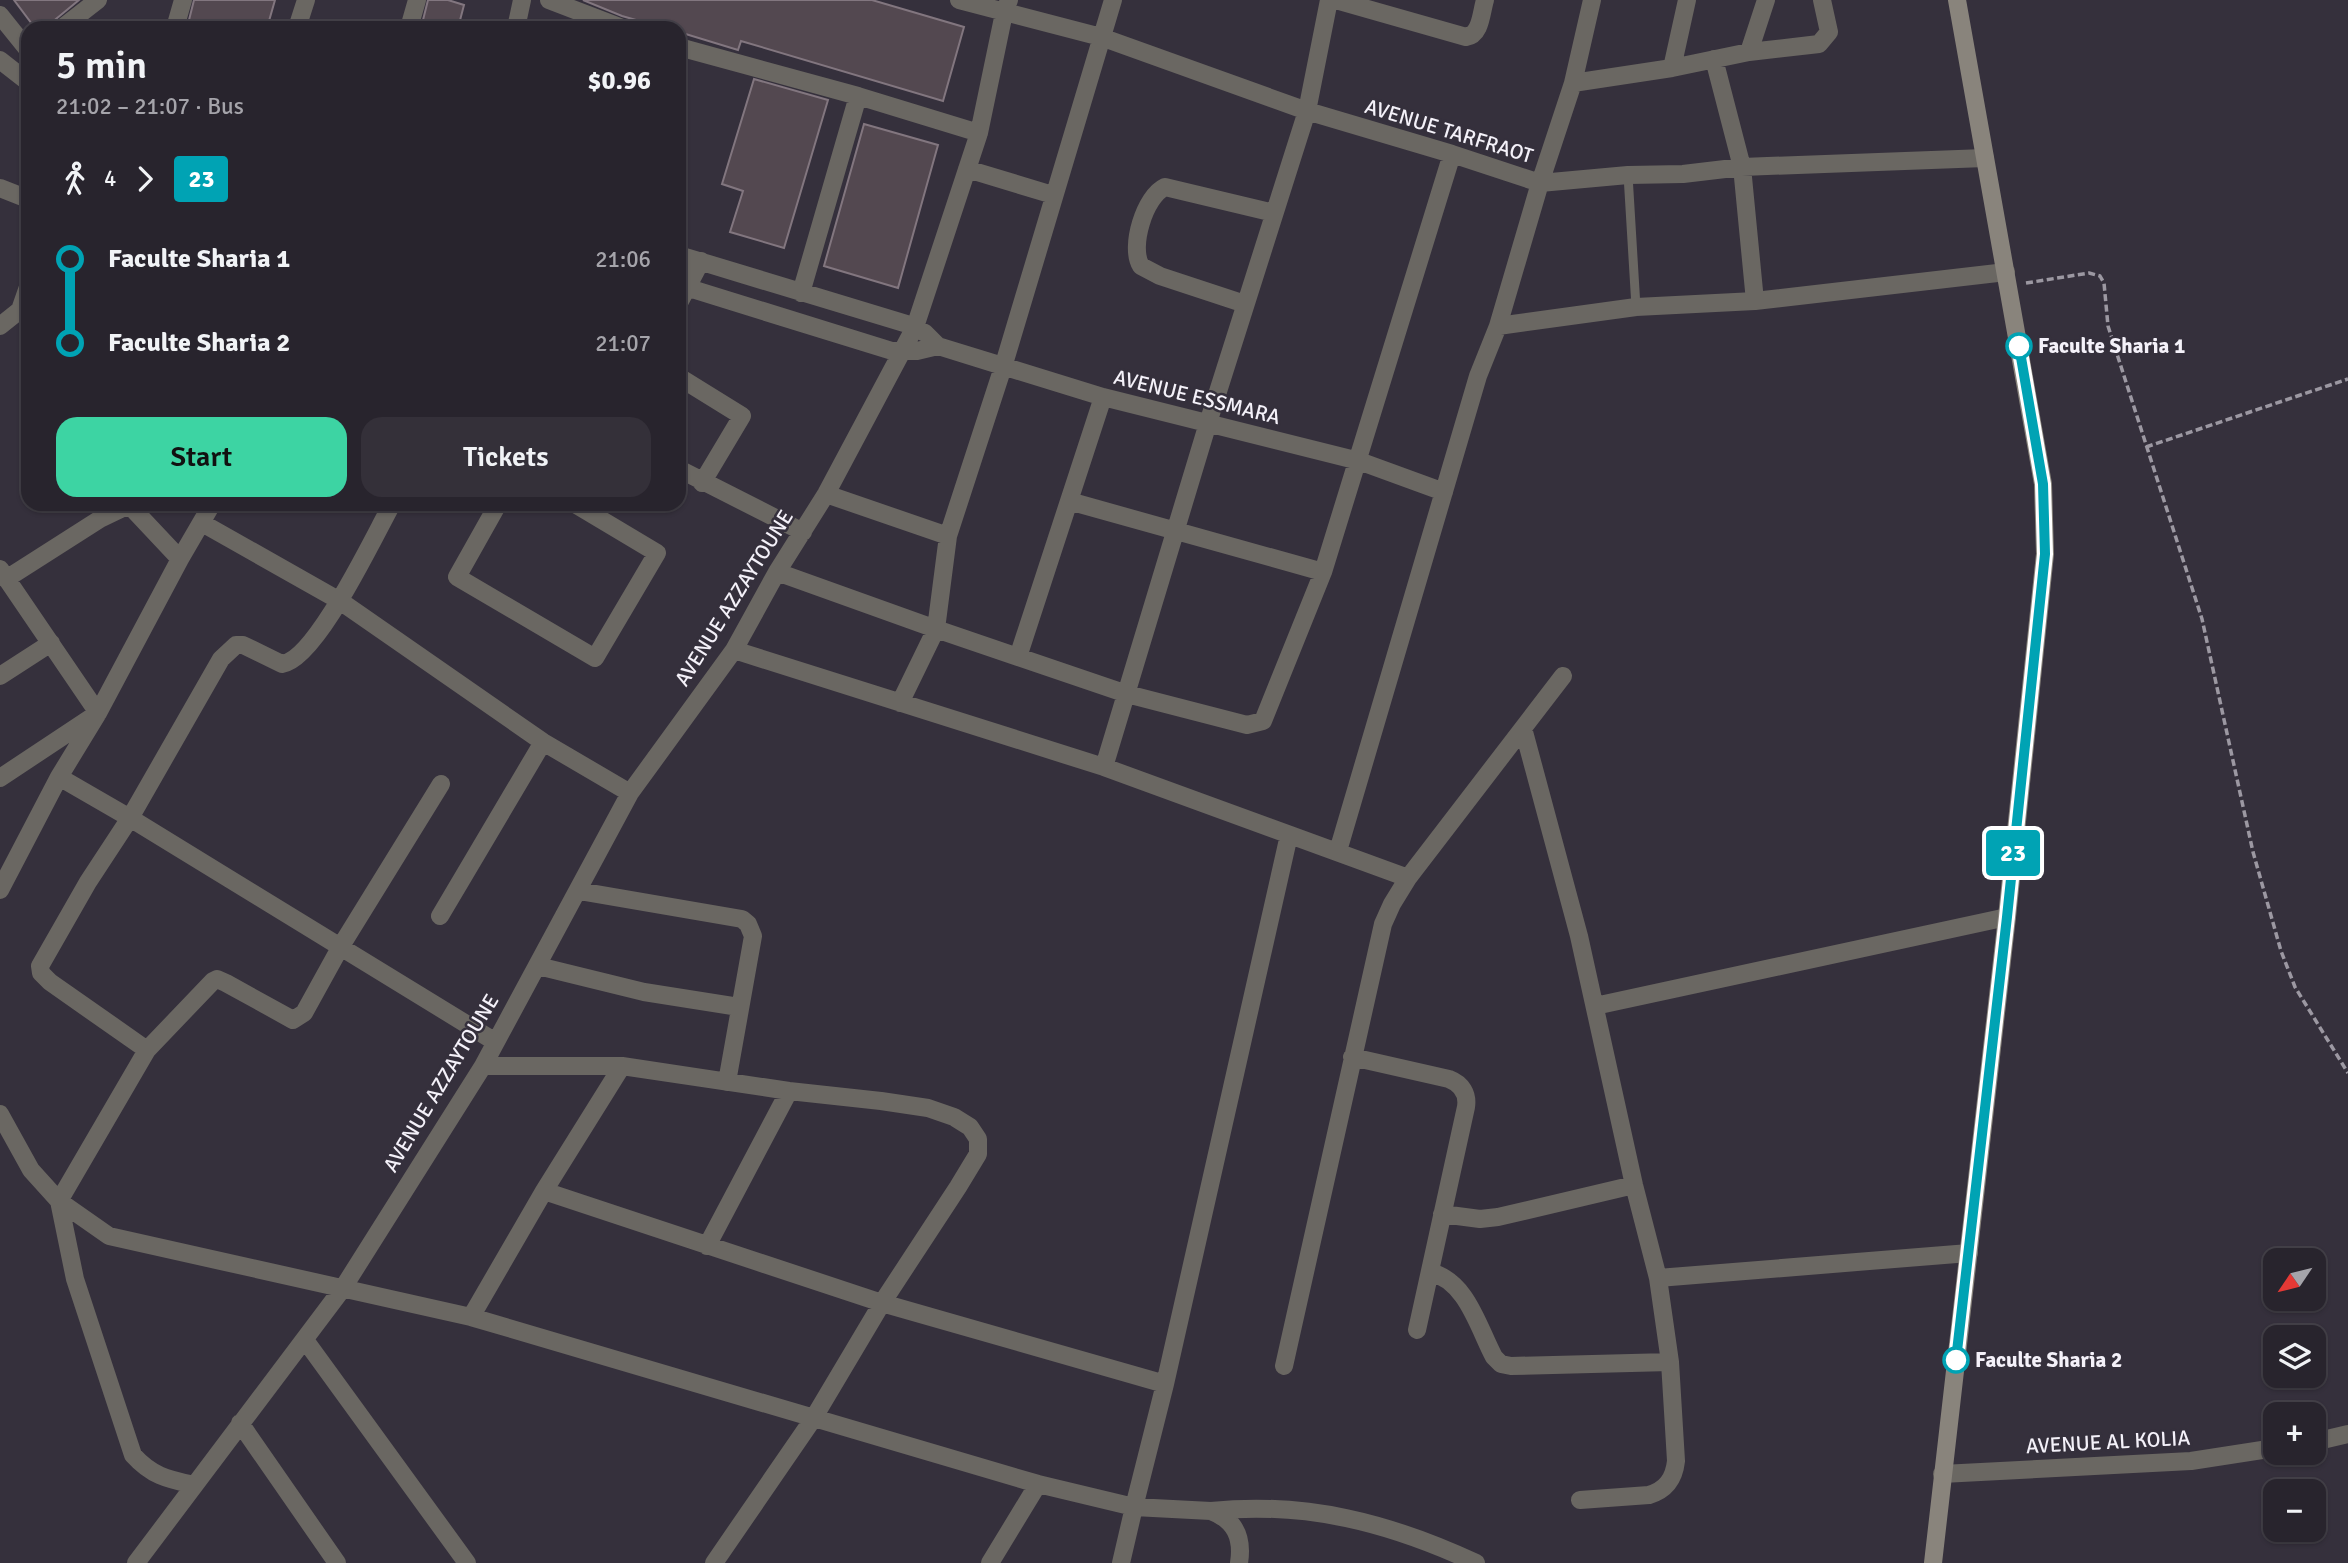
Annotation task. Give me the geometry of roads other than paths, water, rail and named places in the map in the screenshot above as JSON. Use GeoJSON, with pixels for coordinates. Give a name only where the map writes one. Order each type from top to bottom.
{"type":"FeatureCollection","features":[{"type":"Feature","properties":{"kind":"street"},"geometry":{"type":"LineString","coordinates":[[71,21],[98,0]]}},
{"type":"Feature","properties":{"kind":"street"},"geometry":{"type":"LineString","coordinates":[[178,21],[183,0]]}},
{"type":"Feature","properties":{"kind":"street"},"geometry":{"type":"LineString","coordinates":[[299,21],[306,0]]}},
{"type":"Feature","properties":{"kind":"street"},"geometry":{"type":"LineString","coordinates":[[411,21],[417,0]]}},
{"type":"Feature","properties":{"kind":"street"},"geometry":{"type":"LineString","coordinates":[[518,21],[522,0]]}},
{"type":"Feature","properties":{"kind":"street"},"geometry":{"type":"LineString","coordinates":[[549,0],[604,21]]}},
{"type":"Feature","properties":{"kind":"street","name":"AVENUE TARFRAOT"},"geometry":{"type":"LineString","coordinates":[[959,0],[1006,7],[1101,37],[1307,111],[1451,153],[1540,183],[1628,175],[1683,174],[1742,167],[1986,158]]}},
{"type":"Feature","properties":{"kind":"street"},"geometry":{"type":"LineString","coordinates":[[900,703],[936,629],[948,536],[1004,364],[1113,0]]}},
{"type":"Feature","properties":{"kind":"street"},"geometry":{"type":"LineString","coordinates":[[1104,767],[1208,423],[1307,111],[1329,0]]}},
{"type":"Feature","properties":{"kind":"street"},"geometry":{"type":"LineString","coordinates":[[1336,0],[1466,37],[1476,32],[1485,0]]}},
{"type":"Feature","properties":{"kind":"street"},"geometry":{"type":"LineString","coordinates":[[1338,851],[1478,376],[1498,326],[1573,83],[1592,0]]}},
{"type":"Feature","properties":{"kind":"street"},"geometry":{"type":"LineString","coordinates":[[1672,68],[1688,0]]}},
{"type":"Feature","properties":{"kind":"street"},"geometry":{"type":"LineString","coordinates":[[1749,52],[1766,0]]}},
{"type":"Feature","properties":{"kind":"street"},"geometry":{"type":"LineString","coordinates":[[1573,83],[1672,68],[1749,52],[1819,44],[1829,32],[1822,0]]}},
{"type":"Feature","properties":{"kind":"street"},"geometry":{"type":"LineString","coordinates":[[1933,1563],[2007,917],[2045,554],[2046,522],[2043,484],[1957,0]]}},
{"type":"Feature","properties":{"kind":"street","name":"AVENUE AZZAYTOUNE"},"geometry":{"type":"LineString","coordinates":[[136,1563],[343,1288],[482,1066],[630,793],[734,650],[777,572],[826,494],[915,327],[979,133],[1006,7]]}},
{"type":"Feature","properties":{"kind":"street"},"geometry":{"type":"LineString","coordinates":[[0,15],[21,41]]}},
{"type":"Feature","properties":{"kind":"street"},"geometry":{"type":"LineString","coordinates":[[686,49],[858,96],[979,133]]}},
{"type":"Feature","properties":{"kind":"street"},"geometry":{"type":"LineString","coordinates":[[1714,59],[1742,167],[1755,301]]}},
{"type":"Feature","properties":{"kind":"street"},"geometry":{"type":"LineString","coordinates":[[0,60],[21,76]]}},
{"type":"Feature","properties":{"kind":"street"},"geometry":{"type":"LineString","coordinates":[[802,293],[858,96]]}},
{"type":"Feature","properties":{"kind":"street"},"geometry":{"type":"LineString","coordinates":[[777,572],[1127,694],[1247,725],[1263,721],[1323,572],[1451,153]]}},
{"type":"Feature","properties":{"kind":"street"},"geometry":{"type":"LineString","coordinates":[[967,169],[1053,195]]}},
{"type":"Feature","properties":{"kind":"street"},"geometry":{"type":"LineString","coordinates":[[1245,304],[1160,276],[1142,266],[1136,250],[1141,225],[1151,197],[1165,187],[1274,213]]}},
{"type":"Feature","properties":{"kind":"street"},"geometry":{"type":"LineString","coordinates":[[0,188],[21,196]]}},
{"type":"Feature","properties":{"kind":"street","name":"AVENUE ESSMARA"},"geometry":{"type":"LineString","coordinates":[[686,256],[915,327],[938,346],[1004,364],[1103,397],[1359,461],[1444,492]]}},
{"type":"Feature","properties":{"kind":"street"},"geometry":{"type":"LineString","coordinates":[[686,285],[701,261]]}},
{"type":"Feature","properties":{"kind":"street"},"geometry":{"type":"LineString","coordinates":[[1498,326],[1636,307],[1755,301],[2007,279]]}},
{"type":"Feature","properties":{"kind":"street","name":"AVENUE ESSMARA"},"geometry":{"type":"LineString","coordinates":[[686,293],[903,352],[916,352],[938,346]]}},
{"type":"Feature","properties":{"kind":"street"},"geometry":{"type":"LineString","coordinates":[[0,326],[21,307]]}},
{"type":"Feature","properties":{"kind":"street"},"geometry":{"type":"LineString","coordinates":[[686,381],[742,416],[702,483]]}},
{"type":"Feature","properties":{"kind":"street"},"geometry":{"type":"LineString","coordinates":[[1018,657],[1103,397]]}},
{"type":"Feature","properties":{"kind":"street"},"geometry":{"type":"LineString","coordinates":[[686,473],[803,533]]}},
{"type":"Feature","properties":{"kind":"street"},"geometry":{"type":"LineString","coordinates":[[826,494],[948,536]]}},
{"type":"Feature","properties":{"kind":"street"},"geometry":{"type":"LineString","coordinates":[[1069,501],[1323,572]]}},
{"type":"Feature","properties":{"kind":"street"},"geometry":{"type":"LineString","coordinates":[[98,713],[3,574],[117,511]]}},
{"type":"Feature","properties":{"kind":"street"},"geometry":{"type":"LineString","coordinates":[[135,511],[180,559]]}},
{"type":"Feature","properties":{"kind":"street"},"geometry":{"type":"LineString","coordinates":[[0,890],[59,778],[98,713],[208,511]]}},
{"type":"Feature","properties":{"kind":"street"},"geometry":{"type":"LineString","coordinates":[[147,1050],[50,982],[41,973],[40,966],[88,882],[130,818],[221,659],[236,645],[243,645],[282,664],[289,663],[301,654],[340,601],[388,511]]}},
{"type":"Feature","properties":{"kind":"street"},"geometry":{"type":"LineString","coordinates":[[494,511],[457,577],[595,658],[657,553],[598,511]]}},
{"type":"Feature","properties":{"kind":"street"},"geometry":{"type":"LineString","coordinates":[[202,523],[340,601],[543,742],[630,793]]}},
{"type":"Feature","properties":{"kind":"street"},"geometry":{"type":"LineString","coordinates":[[0,676],[51,643]]}},
{"type":"Feature","properties":{"kind":"street"},"geometry":{"type":"LineString","coordinates":[[734,650],[1104,767],[1408,878]]}},
{"type":"Feature","properties":{"kind":"street"},"geometry":{"type":"LineString","coordinates":[[1284,1366],[1378,940],[1392,904],[1408,878],[1563,676]]}},
{"type":"Feature","properties":{"kind":"street"},"geometry":{"type":"LineString","coordinates":[[0,778],[98,713]]}},
{"type":"Feature","properties":{"kind":"street"},"geometry":{"type":"LineString","coordinates":[[1523,728],[1562,866],[1595,1006],[1634,1185],[1658,1278],[1670,1362],[1676,1461],[1669,1483],[1657,1493],[1649,1495],[1580,1500]]}},
{"type":"Feature","properties":{"kind":"street"},"geometry":{"type":"LineString","coordinates":[[440,916],[543,742]]}},
{"type":"Feature","properties":{"kind":"street"},"geometry":{"type":"LineString","coordinates":[[59,778],[130,818],[494,1041]]}},
{"type":"Feature","properties":{"kind":"street"},"geometry":{"type":"LineString","coordinates":[[194,1485],[160,1477],[144,1468],[133,1455],[75,1279],[59,1201],[147,1050],[209,984],[217,979],[293,1020],[300,1017],[440,784]]}},
{"type":"Feature","properties":{"kind":"street"},"geometry":{"type":"LineString","coordinates":[[1121,1563],[1165,1384],[1289,835]]}},
{"type":"Feature","properties":{"kind":"street"},"geometry":{"type":"LineString","coordinates":[[579,891],[742,919],[748,924],[753,936],[727,1082]]}},
{"type":"Feature","properties":{"kind":"street"},"geometry":{"type":"LineString","coordinates":[[1595,1006],[2007,917]]}},
{"type":"Feature","properties":{"kind":"street"},"geometry":{"type":"LineString","coordinates":[[538,966],[643,992],[739,1007]]}},
{"type":"Feature","properties":{"kind":"street"},"geometry":{"type":"LineString","coordinates":[[1352,1058],[1450,1079],[1464,1091],[1466,1102],[1417,1330]]}},
{"type":"Feature","properties":{"kind":"street"},"geometry":{"type":"LineString","coordinates":[[482,1066],[622,1066],[928,1108],[954,1116],[970,1127],[978,1139],[978,1154],[881,1303],[813,1419],[713,1563]]}},
{"type":"Feature","properties":{"kind":"street"},"geometry":{"type":"LineString","coordinates":[[471,1317],[544,1191],[622,1066]]}},
{"type":"Feature","properties":{"kind":"street"},"geometry":{"type":"LineString","coordinates":[[707,1246],[789,1091]]}},
{"type":"Feature","properties":{"kind":"street"},"geometry":{"type":"LineString","coordinates":[[0,1114],[31,1170],[59,1201],[109,1236],[471,1317],[1038,1484],[1134,1507],[1211,1511],[1258,1507],[1328,1514],[1408,1536],[1476,1563]]}},
{"type":"Feature","properties":{"kind":"street"},"geometry":{"type":"LineString","coordinates":[[1442,1214],[1470,1218],[1498,1217],[1634,1185]]}},
{"type":"Feature","properties":{"kind":"street"},"geometry":{"type":"LineString","coordinates":[[544,1191],[881,1303],[1165,1384]]}},
{"type":"Feature","properties":{"kind":"street"},"geometry":{"type":"LineString","coordinates":[[1658,1278],[1969,1253]]}},
{"type":"Feature","properties":{"kind":"street"},"geometry":{"type":"LineString","coordinates":[[1430,1272],[1449,1279],[1457,1287],[1494,1357],[1501,1364],[1511,1366],[1670,1362]]}},
{"type":"Feature","properties":{"kind":"street"},"geometry":{"type":"LineString","coordinates":[[304,1340],[467,1563]]}},
{"type":"Feature","properties":{"kind":"street"},"geometry":{"type":"LineString","coordinates":[[240,1423],[337,1563]]}},
{"type":"Feature","properties":{"kind":"street"},"geometry":{"type":"LineString","coordinates":[[2326,1439],[2348,1434]]}},
{"type":"Feature","properties":{"kind":"street","name":"AVENUE AL KOLIA"},"geometry":{"type":"LineString","coordinates":[[1942,1474],[2178,1462],[2263,1450]]}},
{"type":"Feature","properties":{"kind":"street"},"geometry":{"type":"LineString","coordinates":[[989,1563],[1038,1484]]}},
{"type":"Feature","properties":{"kind":"street"},"geometry":{"type":"LineString","coordinates":[[1211,1511],[1228,1520],[1235,1528],[1241,1547],[1238,1563]]}},
{"type":"Feature","properties":{"kind":"lane"},"geometry":{"type":"LineString","coordinates":[[1628,175],[1636,307]]}},
{"type":"Feature","properties":{"kind":"place","name":"Faculte Sharia 1"},"geometry":{"type":"Point","coordinates":[2019,346]}},
{"type":"Feature","properties":{"kind":"place","name":"Faculte Sharia 2"},"geometry":{"type":"Point","coordinates":[1956,1360]}}]}
